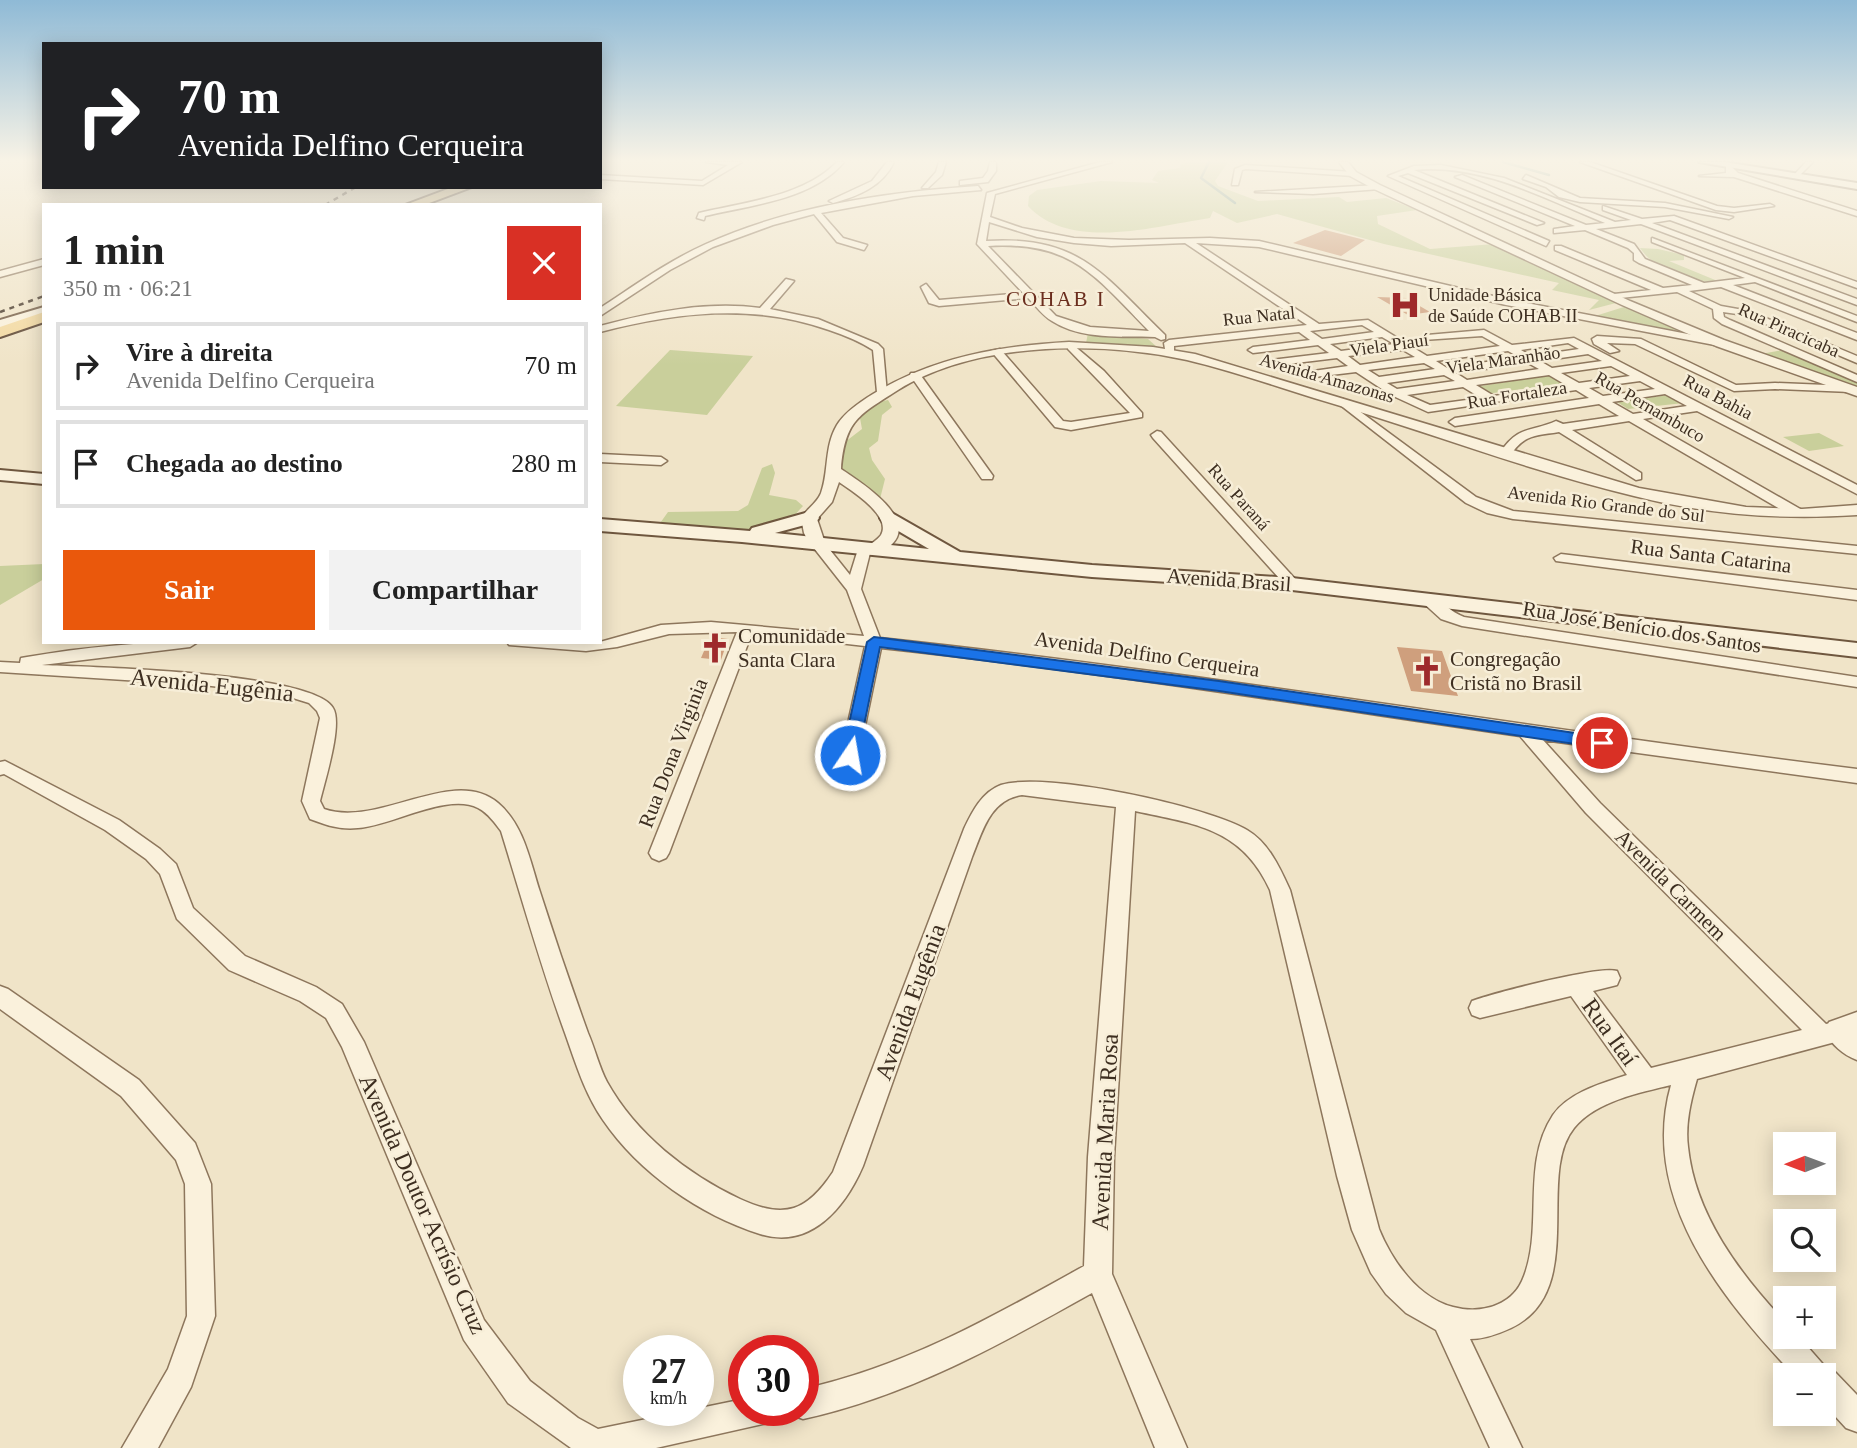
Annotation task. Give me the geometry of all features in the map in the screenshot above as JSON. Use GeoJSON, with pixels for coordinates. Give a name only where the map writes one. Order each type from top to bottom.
{"type":"FeatureCollection","features":[{"type":"Feature","properties":{"kind":"main road"},"geometry":{"type":"LineString","coordinates":[[0,325],[42,314]]}},
{"type":"Feature","properties":{"kind":"main road"},"geometry":{"type":"LineString","coordinates":[[0,334],[42,315]]}},
{"type":"Feature","properties":{"kind":"main road"},"geometry":{"type":"LineString","coordinates":[[0,334],[42,326]]}},
{"type":"Feature","properties":{"kind":"main road"},"geometry":{"type":"LineString","coordinates":[[0,347],[42,333]]}},
{"type":"Feature","properties":{"kind":"main road"},"geometry":{"type":"LineString","coordinates":[[0,475],[42,479]]}},
{"type":"Feature","properties":{"kind":"main road"},"geometry":{"type":"LineString","coordinates":[[742,536],[809,518]]}},
{"type":"Feature","properties":{"kind":"main road"},"geometry":{"type":"LineString","coordinates":[[890,518],[961,558]]}},
{"type":"Feature","properties":{"kind":"main road","name":"Avenida Brasil"},"geometry":{"type":"LineString","coordinates":[[602,525],[817,543],[1092,571],[1292,584],[1857,650]]}},
{"type":"Feature","properties":{"kind":"street"},"geometry":{"type":"LineString","coordinates":[[737,230],[743,232]]}},
{"type":"Feature","properties":{"kind":"street"},"geometry":{"type":"LineString","coordinates":[[602,312],[678,262],[752,230]]}},
{"type":"Feature","properties":{"kind":"street"},"geometry":{"type":"LineString","coordinates":[[831,230],[840,240],[864,247]]}},
{"type":"Feature","properties":{"kind":"street"},"geometry":{"type":"LineString","coordinates":[[985,230],[985,248],[1054,318],[1071,325],[1158,334]]}},
{"type":"Feature","properties":{"kind":"street"},"geometry":{"type":"LineString","coordinates":[[1014,230],[1075,241],[1126,244],[1217,238],[1259,244],[1495,300],[1720,343]]}},
{"type":"Feature","properties":{"kind":"street"},"geometry":{"type":"LineString","coordinates":[[1467,230],[1720,343],[1855,387]]}},
{"type":"Feature","properties":{"kind":"street"},"geometry":{"type":"LineString","coordinates":[[1516,230],[1546,243]]}},
{"type":"Feature","properties":{"kind":"street"},"geometry":{"type":"LineString","coordinates":[[1571,230],[1557,231],[1571,236]]}},
{"type":"Feature","properties":{"kind":"street"},"geometry":{"type":"LineString","coordinates":[[1590,230],[1631,246],[1638,252],[1637,258],[1642,261],[1703,286]]}},
{"type":"Feature","properties":{"kind":"street"},"geometry":{"type":"LineString","coordinates":[[1664,230],[1857,302]]}},
{"type":"Feature","properties":{"kind":"street"},"geometry":{"type":"LineString","coordinates":[[1705,230],[1857,284]]}},
{"type":"Feature","properties":{"kind":"street"},"geometry":{"type":"LineString","coordinates":[[1186,240],[1317,327]]}},
{"type":"Feature","properties":{"kind":"street"},"geometry":{"type":"LineString","coordinates":[[1655,240],[1673,250],[1857,319]]}},
{"type":"Feature","properties":{"kind":"street"},"geometry":{"type":"LineString","coordinates":[[985,248],[1044,245],[1073,257],[1139,314],[1170,348]]}},
{"type":"Feature","properties":{"kind":"street"},"geometry":{"type":"LineString","coordinates":[[1558,248],[1662,291]]}},
{"type":"Feature","properties":{"kind":"street"},"geometry":{"type":"LineString","coordinates":[[0,274],[42,263]]}},
{"type":"Feature","properties":{"kind":"street"},"geometry":{"type":"LineString","coordinates":[[1614,297],[1819,271]]}},
{"type":"Feature","properties":{"kind":"street"},"geometry":{"type":"LineString","coordinates":[[764,310],[789,281]]}},
{"type":"Feature","properties":{"kind":"street"},"geometry":{"type":"LineString","coordinates":[[1721,284],[1857,337]]}},
{"type":"Feature","properties":{"kind":"street"},"geometry":{"type":"LineString","coordinates":[[926,288],[932,301],[939,303],[1033,295]]}},
{"type":"Feature","properties":{"kind":"street","name":"Rua Piracicaba"},"geometry":{"type":"LineString","coordinates":[[1678,289],[1718,308],[1719,318],[1726,322],[1781,346],[1855,387]]}},
{"type":"Feature","properties":{"kind":"street"},"geometry":{"type":"LineString","coordinates":[[1581,316],[1626,303]]}},
{"type":"Feature","properties":{"kind":"street"},"geometry":{"type":"LineString","coordinates":[[1718,308],[1746,313],[1857,360]]}},
{"type":"Feature","properties":{"kind":"street"},"geometry":{"type":"LineString","coordinates":[[602,327],[685,312],[764,310],[797,315],[874,346],[880,353],[883,392]]}},
{"type":"Feature","properties":{"kind":"street","name":"Rua Natal"},"geometry":{"type":"LineString","coordinates":[[1170,348],[1234,336],[1364,322],[1386,334]]}},
{"type":"Feature","properties":{"kind":"street"},"geometry":{"type":"LineString","coordinates":[[1301,329],[1395,393],[1418,406],[1438,409],[1490,398],[1643,377]]}},
{"type":"Feature","properties":{"kind":"street","name":"Rua Pernambuco"},"geometry":{"type":"LineString","coordinates":[[1427,338],[1484,333],[1603,399],[1797,513]]}},
{"type":"Feature","properties":{"kind":"street"},"geometry":{"type":"LineString","coordinates":[[1253,350],[1386,334],[1490,398]]}},
{"type":"Feature","properties":{"kind":"street"},"geometry":{"type":"LineString","coordinates":[[1234,336],[1271,363]]}},
{"type":"Feature","properties":{"kind":"street"},"geometry":{"type":"LineString","coordinates":[[1682,387],[1597,341],[1614,338],[1637,341],[1734,388],[1855,387]]}},
{"type":"Feature","properties":{"kind":"street","name":"Viela Piauí"},"geometry":{"type":"LineString","coordinates":[[1306,375],[1561,339]]}},
{"type":"Feature","properties":{"kind":"street","name":"Rua Bahia"},"geometry":{"type":"LineString","coordinates":[[1561,339],[1593,350],[1857,489]]}},
{"type":"Feature","properties":{"kind":"street"},"geometry":{"type":"LineString","coordinates":[[1743,351],[1804,344]]}},
{"type":"Feature","properties":{"kind":"street"},"geometry":{"type":"LineString","coordinates":[[1251,375],[1271,363],[1407,346]]}},
{"type":"Feature","properties":{"kind":"street"},"geometry":{"type":"LineString","coordinates":[[996,351],[1059,424],[1076,425],[1138,415],[1072,347]]}},
{"type":"Feature","properties":{"kind":"street","name":"Avenida Amazonas"},"geometry":{"type":"LineString","coordinates":[[825,501],[844,425],[883,392],[915,374],[996,351],[1072,347],[1170,348],[1506,453],[1651,495],[1745,511],[1797,513],[1857,510]]}},
{"type":"Feature","properties":{"kind":"street"},"geometry":{"type":"LineString","coordinates":[[1377,381],[1593,350]]}},
{"type":"Feature","properties":{"kind":"street","name":"Viela Maranhão"},"geometry":{"type":"LineString","coordinates":[[1395,393],[1615,362]]}},
{"type":"Feature","properties":{"kind":"street"},"geometry":{"type":"LineString","coordinates":[[915,374],[987,476]]}},
{"type":"Feature","properties":{"kind":"street","name":"Rua Fortaleza"},"geometry":{"type":"LineString","coordinates":[[1455,422],[1668,390]]}},
{"type":"Feature","properties":{"kind":"street"},"geometry":{"type":"LineString","coordinates":[[1508,396],[1636,476]]}},
{"type":"Feature","properties":{"kind":"street","name":"Avenida Rio Grande do Sul"},"geometry":{"type":"LineString","coordinates":[[1343,402],[1471,500],[1492,510],[1513,515],[1857,551]]}},
{"type":"Feature","properties":{"kind":"street"},"geometry":{"type":"LineString","coordinates":[[1506,453],[1515,439],[1522,435],[1559,427],[1700,407]]}},
{"type":"Feature","properties":{"kind":"street","name":"Rua Paraná"},"geometry":{"type":"LineString","coordinates":[[1157,435],[1292,584]]}},
{"type":"Feature","properties":{"kind":"street"},"geometry":{"type":"LineString","coordinates":[[602,458],[661,461]]}},
{"type":"Feature","properties":{"kind":"street"},"geometry":{"type":"LineString","coordinates":[[832,470],[872,498],[890,518],[891,535],[884,545],[868,549],[854,589]]}},
{"type":"Feature","properties":{"kind":"street"},"geometry":{"type":"LineString","coordinates":[[850,755],[874,642],[854,589],[817,543],[811,533],[809,518],[825,501],[844,496],[872,498]]}},
{"type":"Feature","properties":{"kind":"street","name":"Rua Santa Catarina"},"geometry":{"type":"LineString","coordinates":[[1561,558],[1857,595]]}},
{"type":"Feature","properties":{"kind":"street","name":"Rua José Benício dos Santos"},"geometry":{"type":"LineString","coordinates":[[1428,600],[1446,616],[1462,621],[1857,682]]}},
{"type":"Feature","properties":{"kind":"street","name":"Avenida Delfino Cerqueira"},"geometry":{"type":"LineString","coordinates":[[550,644],[612,644],[668,629],[746,629],[874,642],[1219,686],[1526,733],[1857,776]]}},
{"type":"Feature","properties":{"kind":"street","name":"Rua Dona Virginia"},"geometry":{"type":"LineString","coordinates":[[659,853],[746,629]]}},
{"type":"Feature","properties":{"kind":"street"},"geometry":{"type":"LineString","coordinates":[[0,666],[80,653],[170,644]]}},
{"type":"Feature","properties":{"kind":"street","name":"Avenida Eugênia"},"geometry":{"type":"LineString","coordinates":[[0,666],[229,683],[303,695],[315,699],[325,708],[329,718],[311,801],[317,814],[335,822],[372,819],[452,799],[481,802],[496,812],[510,829],[560,988],[599,1090],[633,1135],[676,1177],[716,1203],[763,1224],[786,1224],[808,1219],[824,1208],[839,1190],[962,857],[994,797],[1007,790],[1029,787],[1126,802],[1204,820],[1238,834],[1255,847],[1268,863],[1280,890],[1362,1216],[1380,1263],[1400,1289],[1447,1321]]}},
{"type":"Feature","properties":{"kind":"street","name":"Avenida Carmem"},"geometry":{"type":"LineString","coordinates":[[1526,733],[1593,808],[1843,1034]]}},
{"type":"Feature","properties":{"kind":"street","name":"Avenida Doutor Acrísio Cruz"},"geometry":{"type":"LineString","coordinates":[[0,769],[5,767],[112,825],[153,854],[169,870],[184,914],[208,933],[237,963],[308,995],[334,1012],[352,1042],[474,1330],[519,1392],[567,1429],[596,1446],[728,1418]]}},
{"type":"Feature","properties":{"kind":"street","name":"Avenida Maria Rosa"},"geometry":{"type":"LineString","coordinates":[[1126,802],[1101,1157],[1098,1274],[1171,1448]]}},
{"type":"Feature","properties":{"kind":"street","name":"Rua Itaí"},"geometry":{"type":"LineString","coordinates":[[1480,1008],[1609,978]]}},
{"type":"Feature","properties":{"kind":"street","name":"Rua Itaí"},"geometry":{"type":"LineString","coordinates":[[1575,984],[1645,1080]]}},
{"type":"Feature","properties":{"kind":"street"},"geometry":{"type":"LineString","coordinates":[[0,996],[130,1088],[186,1152],[198,1185],[201,1316],[180,1376],[149,1434],[138,1448]]}},
{"type":"Feature","properties":{"kind":"street"},"geometry":{"type":"LineString","coordinates":[[1447,1321],[1471,1325],[1488,1322],[1512,1314],[1530,1296],[1542,1256],[1552,1156],[1564,1120],[1597,1097],[1645,1080],[1843,1034]]}},
{"type":"Feature","properties":{"kind":"street"},"geometry":{"type":"LineString","coordinates":[[1688,1070],[1679,1097],[1675,1145],[1680,1176],[1693,1216],[1733,1279],[1803,1363]]}},
{"type":"Feature","properties":{"kind":"street"},"geometry":{"type":"LineString","coordinates":[[819,1400],[881,1384],[918,1368],[1098,1274]]}},
{"type":"Feature","properties":{"kind":"street"},"geometry":{"type":"LineString","coordinates":[[1447,1321],[1506,1448]]}},
{"type":"Feature","properties":{"kind":"street"},"geometry":{"type":"LineString","coordinates":[[1836,1395],[1857,1417]]}},
{"type":"Feature","properties":{"kind":"green space"},"geometry":{"type":"Polygon","coordinates":[[[1076,230],[1143,230],[1114,232],[1076,230]]]}},
{"type":"Feature","properties":{"kind":"green space"},"geometry":{"type":"Polygon","coordinates":[[[1333,230],[1390,230],[1430,249],[1494,244],[1616,303],[1589,310],[1599,300],[1552,290],[1559,283],[1384,244],[1333,230]]]}},
{"type":"Feature","properties":{"kind":"green space"},"geometry":{"type":"Polygon","coordinates":[[[1640,248],[1684,255],[1684,260],[1669,261],[1720,282],[1698,281],[1675,274],[1655,263],[1640,248]]]}},
{"type":"Feature","properties":{"kind":"green space"},"geometry":{"type":"Polygon","coordinates":[[[1627,306],[1694,337],[1592,317],[1627,306]]]}},
{"type":"Feature","properties":{"kind":"green space"},"geometry":{"type":"Polygon","coordinates":[[[1088,333],[1148,339],[1158,348],[1086,343],[1088,333]]]}},
{"type":"Feature","properties":{"kind":"green space"},"geometry":{"type":"Polygon","coordinates":[[[670,350],[753,356],[707,415],[616,406],[670,350]]]}},
{"type":"Feature","properties":{"kind":"green space"},"geometry":{"type":"Polygon","coordinates":[[[1783,350],[1857,383],[1857,388],[1761,354],[1783,350]]]}},
{"type":"Feature","properties":{"kind":"green space"},"geometry":{"type":"Polygon","coordinates":[[[1551,375],[1565,383],[1486,394],[1475,387],[1551,375]]]}},
{"type":"Feature","properties":{"kind":"green space"},"geometry":{"type":"Polygon","coordinates":[[[1669,395],[1684,403],[1628,409],[1617,402],[1669,395]]]}},
{"type":"Feature","properties":{"kind":"green space"},"geometry":{"type":"Polygon","coordinates":[[[888,400],[892,407],[882,415],[878,441],[869,448],[872,460],[885,479],[880,499],[840,471],[845,442],[862,429],[860,418],[875,403],[888,400]]]}},
{"type":"Feature","properties":{"kind":"green space"},"geometry":{"type":"Polygon","coordinates":[[[1819,433],[1844,446],[1809,451],[1783,437],[1819,433]]]}},
{"type":"Feature","properties":{"kind":"green space"},"geometry":{"type":"Polygon","coordinates":[[[772,464],[775,473],[769,495],[796,500],[803,506],[787,521],[741,531],[658,526],[668,512],[738,511],[748,505],[762,468],[772,464]]]}},
{"type":"Feature","properties":{"kind":"green space"},"geometry":{"type":"Polygon","coordinates":[[[42,564],[42,580],[0,605],[0,566],[42,564]]]}},
{"type":"Feature","properties":{"kind":"building"},"geometry":{"type":"Polygon","coordinates":[[[1325,230],[1365,240],[1341,256],[1293,243],[1325,230]]]}},
{"type":"Feature","properties":{"kind":"building","name":"Unidade Básica de Saúde COHAB II"},"geometry":{"type":"Polygon","coordinates":[[[1377,297],[1406,298],[1430,312],[1408,315],[1377,297]]]}},
{"type":"Feature","properties":{"kind":"building","name":"Comunidade Santa Clara"},"geometry":{"type":"Polygon","coordinates":[[[710,637],[728,639],[721,660],[701,658],[710,637]]]}},
{"type":"Feature","properties":{"kind":"building","name":"Congregação Cristã no Brasil"},"geometry":{"type":"Polygon","coordinates":[[[1397,647],[1442,651],[1458,696],[1411,691],[1397,647]]]}},
{"type":"Feature","properties":{"kind":"railway"},"geometry":{"type":"LineString","coordinates":[[0,312],[42,297]]}},
{"type":"Feature","properties":{"kind":"place","name":"Unidade Básica de Saúde COHAB II"},"geometry":{"type":"Point","coordinates":[1405,305]}},
{"type":"Feature","properties":{"kind":"place","name":"Comunidade Santa Clara"},"geometry":{"type":"Point","coordinates":[715,648]}},
{"type":"Feature","properties":{"kind":"place","name":"Congregação Cristã no Brasil"},"geometry":{"type":"Point","coordinates":[1427,671]}},
{"type":"Feature","properties":{"kind":"district","name":"COHAB I"},"geometry":{"type":"Point","coordinates":[1056,299]}},
{"type":"Feature","properties":{"kind":"route"},"geometry":{"type":"LineString","coordinates":[[850,755],[874,642],[1219,686],[1602,743]]}}]}
